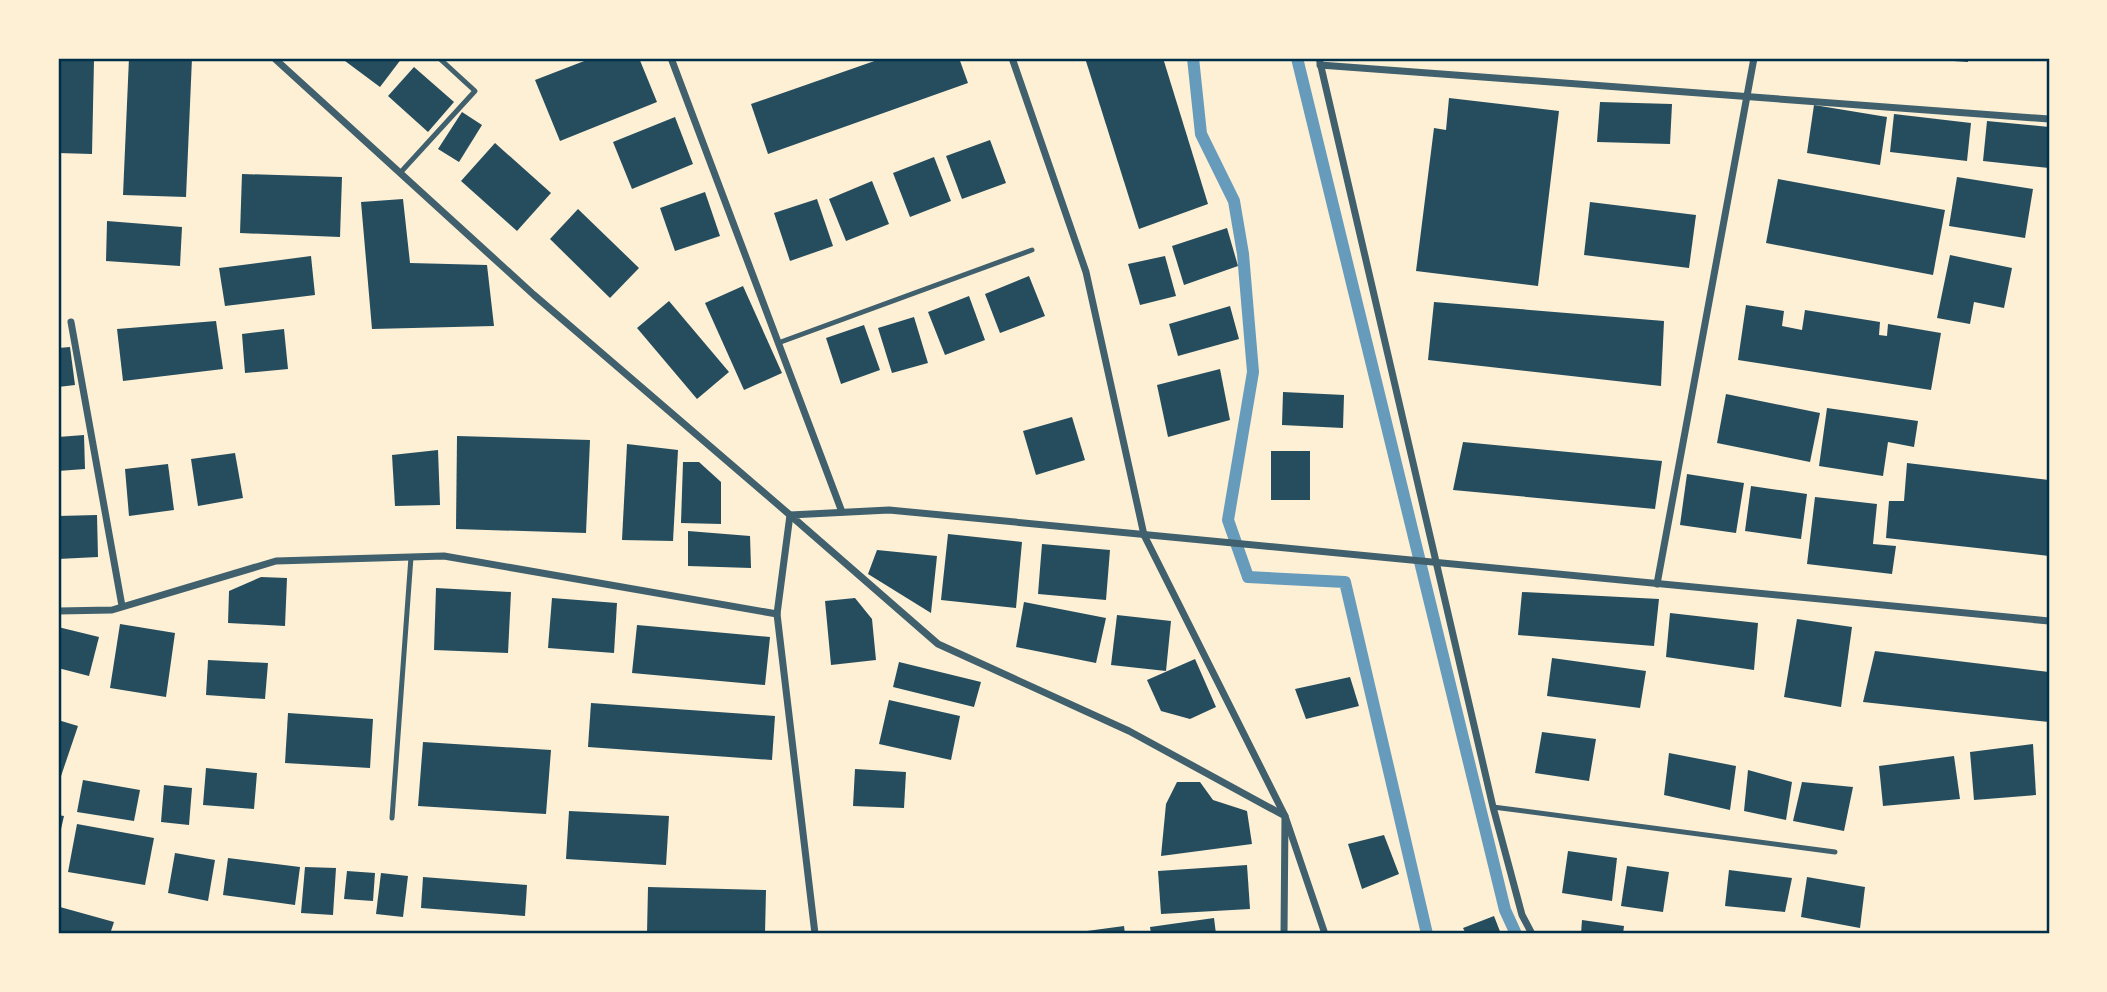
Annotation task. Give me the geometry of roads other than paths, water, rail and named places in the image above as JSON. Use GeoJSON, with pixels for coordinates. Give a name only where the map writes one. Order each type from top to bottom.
{"type":"FeatureCollection","features":[{"type":"Feature","properties":{"kind":"street"},"geometry":{"type":"LineString","coordinates":[[274,58],[534,295],[938,644],[1129,731],[1285,816]]}},
{"type":"Feature","properties":{"kind":"street"},"geometry":{"type":"LineString","coordinates":[[671,58],[842,512]]}},
{"type":"Feature","properties":{"kind":"street"},"geometry":{"type":"LineString","coordinates":[[1012,58],[1086,272],[1144,534],[1285,816],[1325,934]]}},
{"type":"Feature","properties":{"kind":"street"},"geometry":{"type":"LineString","coordinates":[[1657,584],[1754,58]]}},
{"type":"Feature","properties":{"kind":"street"},"geometry":{"type":"LineString","coordinates":[[1532,934],[1522,915],[1493,807],[1432,560],[1320,61],[2049,119]]}},
{"type":"Feature","properties":{"kind":"street"},"geometry":{"type":"LineString","coordinates":[[71,322],[122,606]]}},
{"type":"Feature","properties":{"kind":"street"},"geometry":{"type":"LineString","coordinates":[[790,515],[889,510],[2049,621]]}},
{"type":"Feature","properties":{"kind":"street"},"geometry":{"type":"LineString","coordinates":[[790,515],[777,614],[815,934]]}},
{"type":"Feature","properties":{"kind":"street"},"geometry":{"type":"LineString","coordinates":[[58,611],[112,610],[275,561],[444,556],[777,614]]}},
{"type":"Feature","properties":{"kind":"street"},"geometry":{"type":"LineString","coordinates":[[1284,934],[1285,816]]}},
{"type":"Feature","properties":{"kind":"lane"},"geometry":{"type":"LineString","coordinates":[[400,173],[475,91],[439,58]]}},
{"type":"Feature","properties":{"kind":"lane"},"geometry":{"type":"LineString","coordinates":[[778,344],[1031,250]]}},
{"type":"Feature","properties":{"kind":"lane"},"geometry":{"type":"LineString","coordinates":[[392,818],[411,557]]}},
{"type":"Feature","properties":{"kind":"lane"},"geometry":{"type":"LineString","coordinates":[[1493,807],[1835,852]]}},
{"type":"Feature","properties":{"kind":"waterway"},"geometry":{"type":"LineString","coordinates":[[1193,58],[1201,134],[1234,201],[1243,254],[1253,372],[1228,520],[1248,577],[1345,582],[1427,934]]}},
{"type":"Feature","properties":{"kind":"waterway"},"geometry":{"type":"LineString","coordinates":[[1297,58],[1505,910],[1516,934]]}}]}
